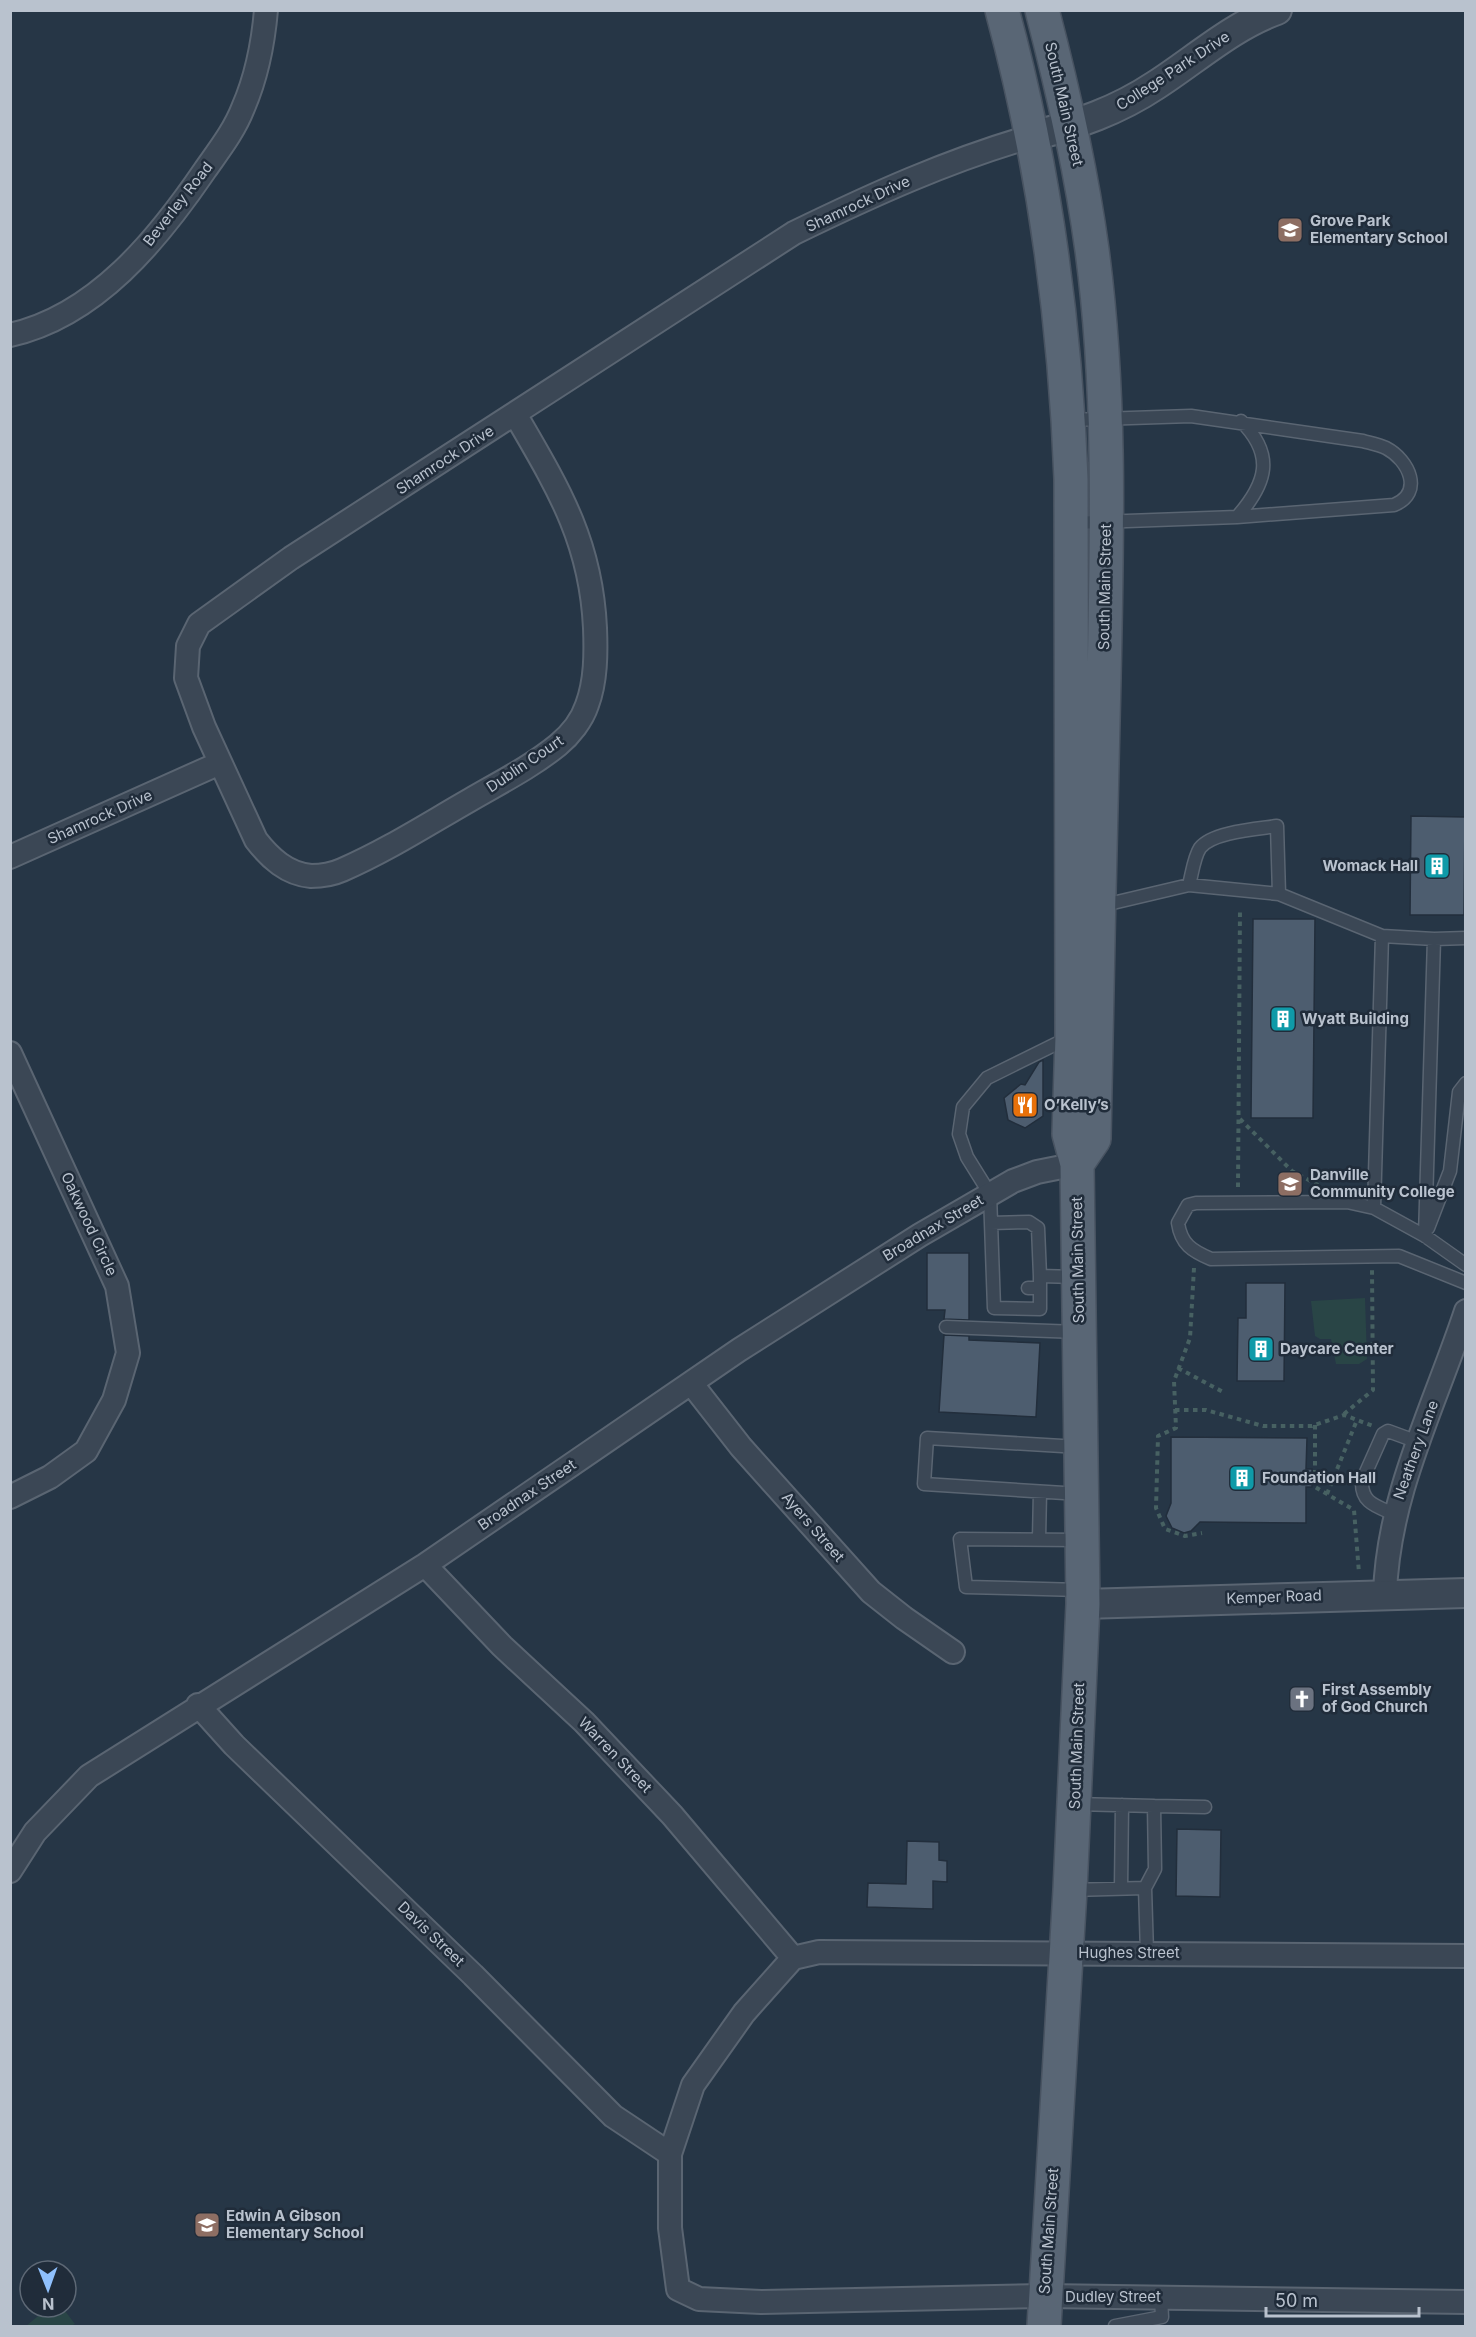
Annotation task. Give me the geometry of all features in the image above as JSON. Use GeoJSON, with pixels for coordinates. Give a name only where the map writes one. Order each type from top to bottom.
{"type":"FeatureCollection","features":[{"type":"Feature","properties":{"kind":"main road","name":"South Main Street"},"geometry":{"type":"LineString","coordinates":[[1002,10],[1033,136],[1055,266],[1068,420],[1070,523],[1072,1036],[1069,1134],[1077,1164],[1082,1597],[1075,1804],[1044,2311]]}},
{"type":"Feature","properties":{"kind":"main road","name":"South Main Street"},"geometry":{"type":"LineString","coordinates":[[1042,10],[1071,126],[1092,252],[1104,418],[1107,522],[1094,1139],[1077,1164]]}},
{"type":"Feature","properties":{"kind":"street","name":"Beverley Road"},"geometry":{"type":"LineString","coordinates":[[10,335],[50,321],[90,298],[112,281],[153,239],[180,206],[229,135],[243,110],[258,64],[266,10]]}},
{"type":"Feature","properties":{"kind":"street","name":"College Park Drive"},"geometry":{"type":"LineString","coordinates":[[1033,136],[1071,126],[1125,104],[1232,32],[1277,10]]}},
{"type":"Feature","properties":{"kind":"street","name":"Shamrock Drive"},"geometry":{"type":"LineString","coordinates":[[10,857],[220,763],[186,678],[188,646],[199,624],[291,558],[794,233],[874,194],[943,165],[1033,136]]}},
{"type":"Feature","properties":{"kind":"street","name":"Dublin Court"},"geometry":{"type":"LineString","coordinates":[[220,763],[256,840],[268,856],[294,873],[311,876],[342,870],[430,823],[521,770],[559,744],[574,729],[587,706],[596,649],[593,601],[587,564],[576,528],[557,486],[515,414]]}},
{"type":"Feature","properties":{"kind":"street","name":"Oakwood Circle"},"geometry":{"type":"LineString","coordinates":[[10,1053],[117,1286],[128,1353],[114,1400],[86,1451],[50,1477],[10,1497]]}},
{"type":"Feature","properties":{"kind":"street","name":"Broadnax Street"},"geometry":{"type":"LineString","coordinates":[[10,1871],[35,1832],[89,1776],[198,1705],[425,1565],[690,1383],[876,1262],[990,1194],[1037,1172],[1077,1164]]}},
{"type":"Feature","properties":{"kind":"street","name":"Neathery Lane"},"geometry":{"type":"LineString","coordinates":[[1373,1594],[1386,1563],[1394,1514],[1466,1311]]}},
{"type":"Feature","properties":{"kind":"street","name":"Ayers Street"},"geometry":{"type":"LineString","coordinates":[[690,1383],[741,1447],[871,1592],[953,1652]]}},
{"type":"Feature","properties":{"kind":"street","name":"Warren Street"},"geometry":{"type":"LineString","coordinates":[[425,1565],[502,1646],[585,1722],[672,1815],[793,1958]]}},
{"type":"Feature","properties":{"kind":"street","name":"Kemper Road"},"geometry":{"type":"LineString","coordinates":[[1082,1597],[1466,1593]]}},
{"type":"Feature","properties":{"kind":"street","name":"Davis Street"},"geometry":{"type":"LineString","coordinates":[[198,1705],[234,1745],[473,1975],[613,2116],[670,2154]]}},
{"type":"Feature","properties":{"kind":"street","name":"Hughes Street"},"geometry":{"type":"LineString","coordinates":[[793,1958],[819,1952],[1466,1956]]}},
{"type":"Feature","properties":{"kind":"street"},"geometry":{"type":"LineString","coordinates":[[670,2154],[693,2085],[744,2013],[793,1958]]}},
{"type":"Feature","properties":{"kind":"street","name":"Dudley Street"},"geometry":{"type":"LineString","coordinates":[[670,2154],[670,2228],[678,2289],[699,2299],[1044,2311],[1161,2297],[1466,2302]]}},
{"type":"Feature","properties":{"kind":"lane"},"geometry":{"type":"LineString","coordinates":[[1068,420],[1191,416],[1241,421],[1363,441],[1385,448],[1401,460],[1411,476],[1411,489],[1405,501],[1394,505],[1237,517],[1070,523]]}},
{"type":"Feature","properties":{"kind":"lane"},"geometry":{"type":"LineString","coordinates":[[1237,517],[1254,498],[1264,474],[1262,450],[1256,436],[1241,421]]}},
{"type":"Feature","properties":{"kind":"lane"},"geometry":{"type":"LineString","coordinates":[[1189,885],[1198,851],[1206,842],[1224,835],[1277,826],[1279,894]]}},
{"type":"Feature","properties":{"kind":"lane"},"geometry":{"type":"LineString","coordinates":[[1099,906],[1189,885],[1279,894],[1382,936],[1466,938]]}},
{"type":"Feature","properties":{"kind":"lane"},"geometry":{"type":"LineString","coordinates":[[1374,1208],[1382,936]]}},
{"type":"Feature","properties":{"kind":"lane"},"geometry":{"type":"LineString","coordinates":[[1425,1236],[1434,939]]}},
{"type":"Feature","properties":{"kind":"lane"},"geometry":{"type":"LineString","coordinates":[[991,1224],[1029,1222],[1038,1228],[1033,1256],[1040,1309],[994,1308],[999,1288],[998,1256],[991,1224],[990,1194],[967,1156],[959,1134],[963,1107],[987,1078],[1072,1036]]}},
{"type":"Feature","properties":{"kind":"lane"},"geometry":{"type":"LineString","coordinates":[[1425,1236],[1450,1171],[1459,1092],[1466,1083]]}},
{"type":"Feature","properties":{"kind":"lane"},"geometry":{"type":"LineString","coordinates":[[1466,1265],[1425,1236],[1374,1208],[1347,1202],[1196,1203],[1188,1206],[1178,1222],[1185,1244],[1195,1252],[1211,1258],[1399,1256],[1466,1283]]}},
{"type":"Feature","properties":{"kind":"lane"},"geometry":{"type":"LineString","coordinates":[[1036,1284],[1078,1277]]}},
{"type":"Feature","properties":{"kind":"lane"},"geometry":{"type":"LineString","coordinates":[[946,1327],[1079,1332]]}},
{"type":"Feature","properties":{"kind":"lane"},"geometry":{"type":"LineString","coordinates":[[1394,1514],[1369,1503],[1362,1489],[1362,1481],[1379,1438],[1388,1431],[1418,1442]]}},
{"type":"Feature","properties":{"kind":"lane"},"geometry":{"type":"LineString","coordinates":[[1081,1447],[927,1438],[924,1484],[1081,1494]]}},
{"type":"Feature","properties":{"kind":"lane"},"geometry":{"type":"LineString","coordinates":[[1040,1492],[1040,1539]]}},
{"type":"Feature","properties":{"kind":"lane"},"geometry":{"type":"LineString","coordinates":[[1082,1540],[960,1539],[966,1587],[1082,1597]]}},
{"type":"Feature","properties":{"kind":"lane"},"geometry":{"type":"LineString","coordinates":[[1075,1804],[1205,1807]]}},
{"type":"Feature","properties":{"kind":"lane"},"geometry":{"type":"LineString","coordinates":[[1121,1888],[1122,1805]]}},
{"type":"Feature","properties":{"kind":"lane"},"geometry":{"type":"LineString","coordinates":[[1147,1953],[1145,1888],[1155,1869],[1154,1806]]}},
{"type":"Feature","properties":{"kind":"lane"},"geometry":{"type":"LineString","coordinates":[[1070,1890],[1145,1888]]}},
{"type":"Feature","properties":{"kind":"lane"},"geometry":{"type":"LineString","coordinates":[[1115,2326],[1162,2317],[1161,2297]]}},
{"type":"Feature","properties":{"kind":"path"},"geometry":{"type":"LineString","coordinates":[[1240,909],[1237,1184],[1250,1203]]}},
{"type":"Feature","properties":{"kind":"path"},"geometry":{"type":"LineString","coordinates":[[1239,1118],[1292,1171],[1347,1202]]}},
{"type":"Feature","properties":{"kind":"path"},"geometry":{"type":"LineString","coordinates":[[1195,1252],[1190,1338],[1174,1381],[1176,1428],[1158,1437],[1156,1508],[1165,1529],[1185,1536],[1202,1533]]}},
{"type":"Feature","properties":{"kind":"path"},"geometry":{"type":"LineString","coordinates":[[1175,1410],[1206,1410],[1263,1425],[1315,1425],[1344,1415],[1373,1390],[1372,1256]]}},
{"type":"Feature","properties":{"kind":"path"},"geometry":{"type":"LineString","coordinates":[[1178,1368],[1225,1393]]}},
{"type":"Feature","properties":{"kind":"path"},"geometry":{"type":"LineString","coordinates":[[1344,1415],[1388,1431]]}},
{"type":"Feature","properties":{"kind":"path"},"geometry":{"type":"LineString","coordinates":[[1327,1494],[1357,1420]]}},
{"type":"Feature","properties":{"kind":"path"},"geometry":{"type":"LineString","coordinates":[[1315,1425],[1315,1487],[1354,1510],[1373,1594]]}},
{"type":"Feature","properties":{"kind":"green space"},"geometry":{"type":"Polygon","coordinates":[[[1365,1298],[1367,1359],[1359,1364],[1336,1364],[1331,1339],[1320,1339],[1315,1336],[1311,1301],[1365,1298]]]}},
{"type":"Feature","properties":{"kind":"green space"},"geometry":{"type":"Polygon","coordinates":[[[34,2319],[71,2319],[75,2324],[71,2326],[26,2326],[34,2319]]]}},
{"type":"Feature","properties":{"kind":"building","name":"Womack Hall"},"geometry":{"type":"Polygon","coordinates":[[[1411,816],[1465,817],[1464,915],[1410,915],[1411,816]]]}},
{"type":"Feature","properties":{"kind":"building","name":"Wyatt Building"},"geometry":{"type":"Polygon","coordinates":[[[1253,919],[1315,919],[1313,1118],[1251,1118],[1253,919]]]}},
{"type":"Feature","properties":{"kind":"building"},"geometry":{"type":"Polygon","coordinates":[[[1043,1060],[1043,1116],[1025,1128],[1008,1120],[1004,1098],[1021,1084],[1025,1085],[1039,1062],[1043,1060]]]}},
{"type":"Feature","properties":{"kind":"building"},"geometry":{"type":"Polygon","coordinates":[[[927,1253],[969,1253],[969,1320],[944,1319],[945,1310],[927,1310],[927,1253]]]}},
{"type":"Feature","properties":{"kind":"building","name":"Daycare Center"},"geometry":{"type":"Polygon","coordinates":[[[1246,1283],[1285,1283],[1284,1381],[1237,1381],[1238,1318],[1246,1318],[1246,1283]]]}},
{"type":"Feature","properties":{"kind":"building"},"geometry":{"type":"Polygon","coordinates":[[[944,1335],[969,1336],[969,1340],[1040,1343],[1036,1417],[939,1412],[944,1335]]]}},
{"type":"Feature","properties":{"kind":"building","name":"Foundation Hall"},"geometry":{"type":"Polygon","coordinates":[[[1171,1437],[1307,1438],[1306,1469],[1312,1469],[1312,1487],[1306,1487],[1306,1523],[1200,1522],[1191,1531],[1184,1533],[1172,1528],[1166,1516],[1171,1503],[1171,1437]]]}},
{"type":"Feature","properties":{"kind":"building"},"geometry":{"type":"Polygon","coordinates":[[[1177,1829],[1221,1830],[1220,1897],[1176,1896],[1177,1829]]]}},
{"type":"Feature","properties":{"kind":"building"},"geometry":{"type":"Polygon","coordinates":[[[907,1841],[939,1842],[939,1860],[947,1861],[947,1882],[933,1881],[933,1909],[867,1907],[868,1883],[906,1884],[907,1841]]]}},
{"type":"Feature","properties":{"kind":"place","name":"Grove Park Elementary School"},"geometry":{"type":"Point","coordinates":[1290,230]}},
{"type":"Feature","properties":{"kind":"place","name":"Womack Hall"},"geometry":{"type":"Point","coordinates":[1437,866]}},
{"type":"Feature","properties":{"kind":"place","name":"Wyatt Building"},"geometry":{"type":"Point","coordinates":[1283,1019]}},
{"type":"Feature","properties":{"kind":"place","name":"O’Kelly’s"},"geometry":{"type":"Point","coordinates":[1025,1105]}},
{"type":"Feature","properties":{"kind":"place","name":"Danville Community College"},"geometry":{"type":"Point","coordinates":[1290,1184]}},
{"type":"Feature","properties":{"kind":"place","name":"Daycare Center"},"geometry":{"type":"Point","coordinates":[1261,1349]}},
{"type":"Feature","properties":{"kind":"place","name":"Foundation Hall"},"geometry":{"type":"Point","coordinates":[1242,1478]}},
{"type":"Feature","properties":{"kind":"place","name":"First Assembly of God Church"},"geometry":{"type":"Point","coordinates":[1302,1699]}},
{"type":"Feature","properties":{"kind":"place","name":"Edwin A Gibson Elementary School"},"geometry":{"type":"Point","coordinates":[207,2225]}}]}
